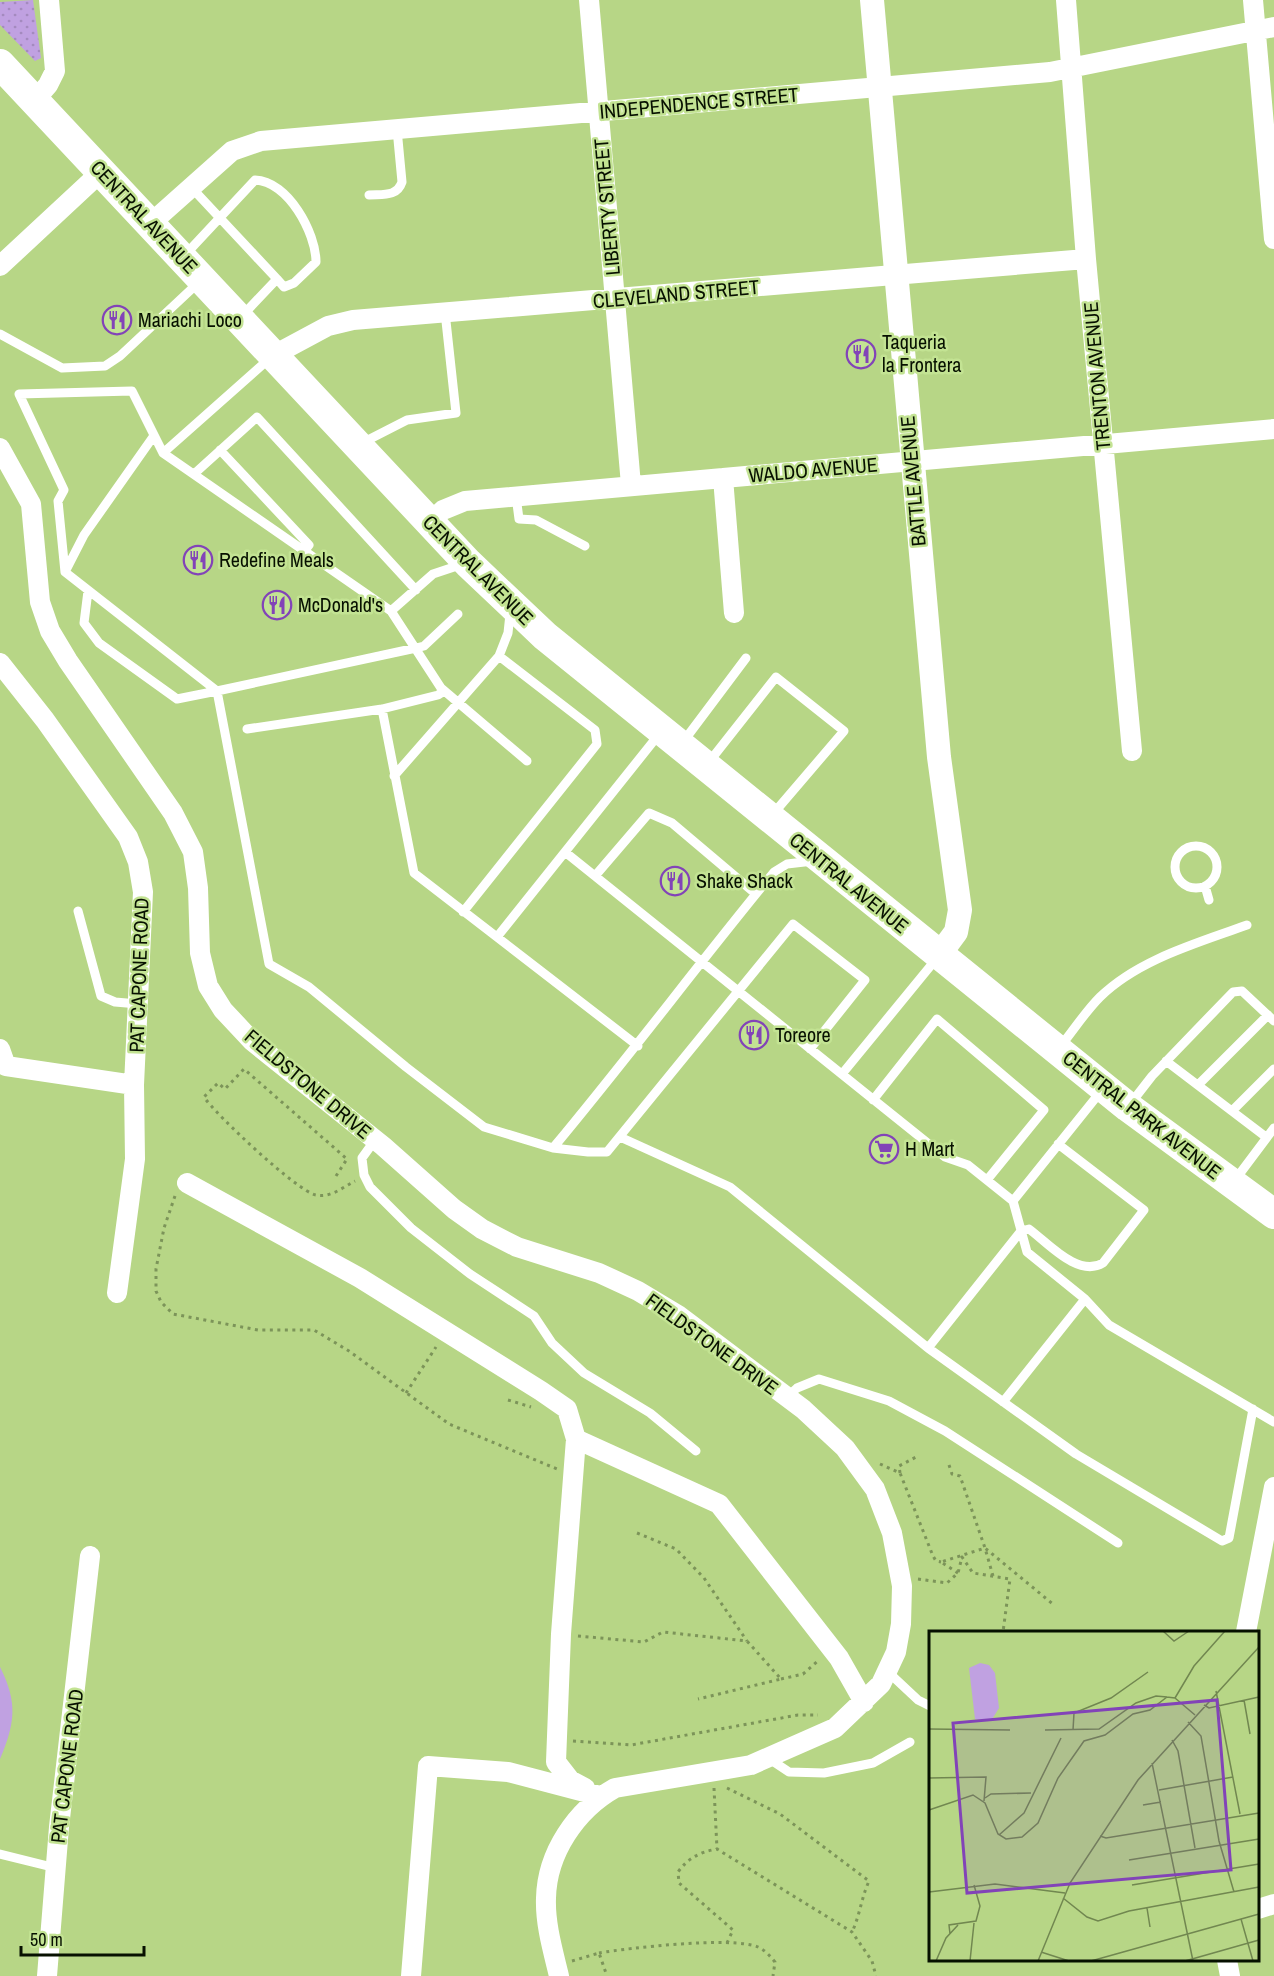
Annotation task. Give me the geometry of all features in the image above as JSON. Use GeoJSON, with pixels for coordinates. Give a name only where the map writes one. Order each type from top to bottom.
{"type":"FeatureCollection","features":[{"type":"Feature","properties":{"kind":"main road","name":"CENTRAL AVENUE"},"geometry":{"type":"LineString","coordinates":[[0,64],[468,563],[509,602],[553,643],[670,739],[1013,1014]]}},
{"type":"Feature","properties":{"kind":"main road","name":"CENTRAL PARK AVENUE"},"geometry":{"type":"LineString","coordinates":[[1013,1014],[1128,1107],[1274,1214]]}},
{"type":"Feature","properties":{"kind":"street"},"geometry":{"type":"LineString","coordinates":[[35,100],[48,85],[55,71],[49,0]]}},
{"type":"Feature","properties":{"kind":"street","name":"LIBERTY STREET"},"geometry":{"type":"LineString","coordinates":[[589,0],[631,485]]}},
{"type":"Feature","properties":{"kind":"street","name":"BATTLE AVENUE"},"geometry":{"type":"LineString","coordinates":[[872,0],[894,274],[939,757],[960,910],[956,932],[939,955]]}},
{"type":"Feature","properties":{"kind":"street","name":"TRENTON AVENUE"},"geometry":{"type":"LineString","coordinates":[[1066,0],[1086,259],[1132,751]]}},
{"type":"Feature","properties":{"kind":"street"},"geometry":{"type":"LineString","coordinates":[[1253,0],[1264,29],[1274,239]]}},
{"type":"Feature","properties":{"kind":"street","name":"INDEPENDENCE STREET"},"geometry":{"type":"LineString","coordinates":[[150,224],[225,156],[246,144],[1071,69],[1264,29]]}},
{"type":"Feature","properties":{"kind":"street"},"geometry":{"type":"LineString","coordinates":[[0,266],[101,172]]}},
{"type":"Feature","properties":{"kind":"street","name":"CLEVELAND STREET"},"geometry":{"type":"LineString","coordinates":[[274,355],[305,336],[341,322],[1086,259]]}},
{"type":"Feature","properties":{"kind":"street","name":"WALDO AVENUE"},"geometry":{"type":"LineString","coordinates":[[430,522],[443,510],[457,504],[516,496],[1274,429]]}},
{"type":"Feature","properties":{"kind":"street","name":"FIELDSTONE DRIVE"},"geometry":{"type":"LineString","coordinates":[[0,448],[31,504],[40,602],[50,631],[68,661],[173,813],[193,852],[198,888],[200,953],[208,986],[222,1010],[252,1041],[375,1140],[454,1209],[482,1229],[517,1247],[599,1273],[638,1291],[678,1315],[787,1397],[845,1448],[875,1489],[892,1533],[902,1586],[901,1624],[896,1652],[881,1684],[835,1728],[751,1765],[615,1788],[600,1796],[578,1818],[564,1838],[551,1868],[546,1897],[549,1938],[558,1971]]}},
{"type":"Feature","properties":{"kind":"street"},"geometry":{"type":"LineString","coordinates":[[723,478],[734,612]]}},
{"type":"Feature","properties":{"kind":"street","name":"PAT CAPONE ROAD"},"geometry":{"type":"LineString","coordinates":[[0,663],[45,720],[128,837],[138,862],[143,892],[134,1085],[135,1159],[117,1293]]}},
{"type":"Feature","properties":{"kind":"street"},"geometry":{"type":"LineString","coordinates":[[0,1049],[6,1066],[134,1085]]}},
{"type":"Feature","properties":{"kind":"street"},"geometry":{"type":"LineString","coordinates":[[186,1184],[360,1278],[567,1409],[576,1439],[561,1634],[556,1762],[570,1780],[600,1796]]}},
{"type":"Feature","properties":{"kind":"street"},"geometry":{"type":"LineString","coordinates":[[576,1439],[719,1504],[839,1658],[864,1702]]}},
{"type":"Feature","properties":{"kind":"street"},"geometry":{"type":"LineString","coordinates":[[1246,1631],[1269,1543],[1274,1487]]}},
{"type":"Feature","properties":{"kind":"street","name":"PAT CAPONE ROAD"},"geometry":{"type":"LineString","coordinates":[[47,1976],[56,1868],[90,1556]]}},
{"type":"Feature","properties":{"kind":"street"},"geometry":{"type":"LineString","coordinates":[[411,1976],[428,1766],[508,1772],[600,1796]]}},
{"type":"Feature","properties":{"kind":"street"},"geometry":{"type":"LineString","coordinates":[[1259,1909],[1274,1905]]}},
{"type":"Feature","properties":{"kind":"street"},"geometry":{"type":"LineString","coordinates":[[1227,1961],[1230,1976]]}},
{"type":"Feature","properties":{"kind":"lane"},"geometry":{"type":"LineString","coordinates":[[369,195],[394,193],[400,189],[402,182],[397,129]]}},
{"type":"Feature","properties":{"kind":"lane"},"geometry":{"type":"LineString","coordinates":[[0,334],[62,368],[105,366],[120,356],[192,269],[220,219],[255,180],[264,180],[278,190],[306,219],[316,252],[316,262],[290,286],[284,287],[220,219],[190,186]]}},
{"type":"Feature","properties":{"kind":"lane"},"geometry":{"type":"LineString","coordinates":[[240,319],[277,279]]}},
{"type":"Feature","properties":{"kind":"lane"},"geometry":{"type":"LineString","coordinates":[[358,446],[407,420],[456,413],[445,312]]}},
{"type":"Feature","properties":{"kind":"lane"},"geometry":{"type":"LineString","coordinates":[[164,453],[274,355]]}},
{"type":"Feature","properties":{"kind":"lane"},"geometry":{"type":"LineString","coordinates":[[527,761],[444,691],[391,611],[164,453],[153,437],[132,391],[20,394],[64,490],[58,501],[65,572],[217,691],[268,964],[309,987],[406,1067],[484,1127],[553,1148],[607,1152],[793,924],[865,980],[810,1048]]}},
{"type":"Feature","properties":{"kind":"lane"},"geometry":{"type":"LineString","coordinates":[[194,474],[257,417],[416,590]]}},
{"type":"Feature","properties":{"kind":"lane"},"geometry":{"type":"LineString","coordinates":[[65,572],[84,535],[153,437]]}},
{"type":"Feature","properties":{"kind":"lane"},"geometry":{"type":"LineString","coordinates":[[220,450],[309,545],[304,551]]}},
{"type":"Feature","properties":{"kind":"lane"},"geometry":{"type":"LineString","coordinates":[[516,496],[519,519],[536,520],[585,546]]}},
{"type":"Feature","properties":{"kind":"lane"},"geometry":{"type":"LineString","coordinates":[[391,611],[433,574],[468,563]]}},
{"type":"Feature","properties":{"kind":"lane"},"geometry":{"type":"LineString","coordinates":[[88,591],[84,623],[99,643],[177,699],[424,646],[458,614]]}},
{"type":"Feature","properties":{"kind":"lane"},"geometry":{"type":"LineString","coordinates":[[394,776],[499,656],[508,633],[509,602]]}},
{"type":"Feature","properties":{"kind":"lane"},"geometry":{"type":"LineString","coordinates":[[463,912],[597,744],[595,730],[499,656]]}},
{"type":"Feature","properties":{"kind":"lane"},"geometry":{"type":"LineString","coordinates":[[497,937],[565,852],[746,658]]}},
{"type":"Feature","properties":{"kind":"lane"},"geometry":{"type":"LineString","coordinates":[[705,767],[776,677],[844,731],[769,818]]}},
{"type":"Feature","properties":{"kind":"lane"},"geometry":{"type":"LineString","coordinates":[[247,729],[382,709],[438,695],[444,691]]}},
{"type":"Feature","properties":{"kind":"lane"},"geometry":{"type":"LineString","coordinates":[[382,709],[412,870],[463,912],[638,1046]]}},
{"type":"Feature","properties":{"kind":"lane"},"geometry":{"type":"LineString","coordinates":[[595,876],[649,813],[672,823],[756,894]]}},
{"type":"Feature","properties":{"kind":"lane"},"geometry":{"type":"LineString","coordinates":[[1202,847],[1208,850],[1216,861],[1216,875],[1205,886],[1194,889],[1187,887],[1177,877],[1175,863],[1177,857],[1188,848],[1202,847]]}},
{"type":"Feature","properties":{"kind":"lane"},"geometry":{"type":"LineString","coordinates":[[565,852],[945,1157],[968,1165],[1013,1201],[1027,1252],[1085,1299],[1109,1325],[1274,1422]]}},
{"type":"Feature","properties":{"kind":"lane"},"geometry":{"type":"LineString","coordinates":[[553,1148],[638,1046],[701,961],[774,872],[787,864],[821,860]]}},
{"type":"Feature","properties":{"kind":"lane"},"geometry":{"type":"LineString","coordinates":[[1205,886],[1209,900]]}},
{"type":"Feature","properties":{"kind":"lane"},"geometry":{"type":"LineString","coordinates":[[78,911],[101,996],[115,1002],[138,1004]]}},
{"type":"Feature","properties":{"kind":"lane"},"geometry":{"type":"LineString","coordinates":[[1058,1050],[1101,996],[1129,976],[1169,954],[1246,925]]}},
{"type":"Feature","properties":{"kind":"lane"},"geometry":{"type":"LineString","coordinates":[[842,1074],[939,955]]}},
{"type":"Feature","properties":{"kind":"lane"},"geometry":{"type":"LineString","coordinates":[[1128,1107],[1166,1061],[1237,990],[1242,991],[1271,1018],[1198,1085]]}},
{"type":"Feature","properties":{"kind":"lane"},"geometry":{"type":"LineString","coordinates":[[873,1100],[937,1019],[1044,1110],[987,1180]]}},
{"type":"Feature","properties":{"kind":"lane"},"geometry":{"type":"LineString","coordinates":[[1166,1061],[1266,1137]]}},
{"type":"Feature","properties":{"kind":"lane"},"geometry":{"type":"LineString","coordinates":[[1232,1111],[1274,1069]]}},
{"type":"Feature","properties":{"kind":"lane"},"geometry":{"type":"LineString","coordinates":[[1013,1201],[1104,1087]]}},
{"type":"Feature","properties":{"kind":"lane"},"geometry":{"type":"LineString","coordinates":[[1232,1185],[1274,1128]]}},
{"type":"Feature","properties":{"kind":"lane"},"geometry":{"type":"LineString","coordinates":[[620,1137],[730,1187],[928,1348],[1076,1454],[1222,1541],[1229,1538],[1253,1409]]}},
{"type":"Feature","properties":{"kind":"lane"},"geometry":{"type":"LineString","coordinates":[[375,1140],[362,1158],[364,1176],[370,1187],[411,1228],[470,1274],[534,1316],[552,1343],[584,1373],[650,1413],[696,1451]]}},
{"type":"Feature","properties":{"kind":"lane"},"geometry":{"type":"LineString","coordinates":[[928,1348],[1021,1231],[1029,1229],[1070,1260],[1085,1268],[1096,1267],[1103,1263],[1144,1210],[1058,1144]]}},
{"type":"Feature","properties":{"kind":"lane"},"geometry":{"type":"LineString","coordinates":[[1004,1402],[1085,1299]]}},
{"type":"Feature","properties":{"kind":"lane"},"geometry":{"type":"LineString","coordinates":[[787,1397],[797,1388],[819,1379],[889,1401],[945,1431],[1118,1543]]}},
{"type":"Feature","properties":{"kind":"lane"},"geometry":{"type":"LineString","coordinates":[[887,1671],[918,1700],[929,1706]]}},
{"type":"Feature","properties":{"kind":"lane"},"geometry":{"type":"LineString","coordinates":[[768,1758],[789,1772],[824,1773],[873,1763],[910,1742]]}},
{"type":"Feature","properties":{"kind":"lane"},"geometry":{"type":"LineString","coordinates":[[0,1854],[56,1868]]}},
{"type":"Feature","properties":{"kind":"path"},"geometry":{"type":"LineString","coordinates":[[336,1176],[347,1160],[244,1069],[225,1089],[218,1083],[204,1097],[211,1109],[234,1130],[295,1182],[315,1195],[329,1194],[364,1176]]}},
{"type":"Feature","properties":{"kind":"path"},"geometry":{"type":"LineString","coordinates":[[186,1184],[176,1193],[164,1228],[156,1269],[156,1291],[161,1302],[173,1314],[258,1330],[314,1330],[349,1351],[449,1424],[544,1466]]}},
{"type":"Feature","properties":{"kind":"path"},"geometry":{"type":"LineString","coordinates":[[406,1393],[445,1332]]}},
{"type":"Feature","properties":{"kind":"path"},"geometry":{"type":"LineString","coordinates":[[508,1400],[534,1409]]}},
{"type":"Feature","properties":{"kind":"path"},"geometry":{"type":"LineString","coordinates":[[918,1456],[899,1466],[900,1473],[933,1556],[936,1561],[958,1573]]}},
{"type":"Feature","properties":{"kind":"path"},"geometry":{"type":"LineString","coordinates":[[873,1461],[900,1473]]}},
{"type":"Feature","properties":{"kind":"path"},"geometry":{"type":"LineString","coordinates":[[949,1465],[952,1474],[960,1476],[993,1576]]}},
{"type":"Feature","properties":{"kind":"path"},"geometry":{"type":"LineString","coordinates":[[637,1533],[676,1549],[704,1578],[747,1641],[781,1679]]}},
{"type":"Feature","properties":{"kind":"path"},"geometry":{"type":"LineString","coordinates":[[941,1562],[985,1548]]}},
{"type":"Feature","properties":{"kind":"path"},"geometry":{"type":"LineString","coordinates":[[985,1548],[1054,1605]]}},
{"type":"Feature","properties":{"kind":"path"},"geometry":{"type":"LineString","coordinates":[[913,1578],[947,1583],[958,1573],[962,1557]]}},
{"type":"Feature","properties":{"kind":"path"},"geometry":{"type":"LineString","coordinates":[[962,1557],[973,1573],[1011,1579],[1003,1631]]}},
{"type":"Feature","properties":{"kind":"path"},"geometry":{"type":"LineString","coordinates":[[578,1636],[644,1642],[663,1632],[747,1641]]}},
{"type":"Feature","properties":{"kind":"path"},"geometry":{"type":"LineString","coordinates":[[698,1699],[802,1674],[820,1659]]}},
{"type":"Feature","properties":{"kind":"path"},"geometry":{"type":"LineString","coordinates":[[566,1775],[570,1761],[570,1741],[631,1745],[798,1715],[822,1715]]}},
{"type":"Feature","properties":{"kind":"path"},"geometry":{"type":"LineString","coordinates":[[717,1849],[714,1784],[780,1814],[869,1881],[860,1906],[860,1916],[852,1932]]}},
{"type":"Feature","properties":{"kind":"path"},"geometry":{"type":"LineString","coordinates":[[727,1943],[733,1930],[679,1883],[678,1872],[692,1858],[703,1852],[717,1849],[852,1932],[872,1961],[876,1976]]}},
{"type":"Feature","properties":{"kind":"path"},"geometry":{"type":"LineString","coordinates":[[558,1971],[599,1953],[634,1946],[745,1943],[769,1954],[775,1962],[773,1976]]}},
{"type":"Feature","properties":{"kind":"path"},"geometry":{"type":"LineString","coordinates":[[599,1953],[607,1976]]}},
{"type":"Feature","properties":{"kind":"shaded area"},"geometry":{"type":"Polygon","coordinates":[[[33,0],[41,58],[35,61],[0,25],[0,2],[33,0]]]}},
{"type":"Feature","properties":{"kind":"shaded area"},"geometry":{"type":"Polygon","coordinates":[[[0,1667],[10,1692],[12,1713],[9,1735],[0,1759],[0,1667]]]}},
{"type":"Feature","properties":{"kind":"place","name":"Mariachi Loco"},"geometry":{"type":"Point","coordinates":[117,320]}},
{"type":"Feature","properties":{"kind":"place","name":"Taqueria la Frontera"},"geometry":{"type":"Point","coordinates":[861,354]}},
{"type":"Feature","properties":{"kind":"place","name":"Redefine Meals"},"geometry":{"type":"Point","coordinates":[198,560]}},
{"type":"Feature","properties":{"kind":"place","name":"McDonald's"},"geometry":{"type":"Point","coordinates":[277,605]}},
{"type":"Feature","properties":{"kind":"place","name":"Shake Shack"},"geometry":{"type":"Point","coordinates":[675,881]}},
{"type":"Feature","properties":{"kind":"place","name":"Toreore"},"geometry":{"type":"Point","coordinates":[754,1035]}},
{"type":"Feature","properties":{"kind":"place","name":"H Mart"},"geometry":{"type":"Point","coordinates":[884,1149]}}]}
